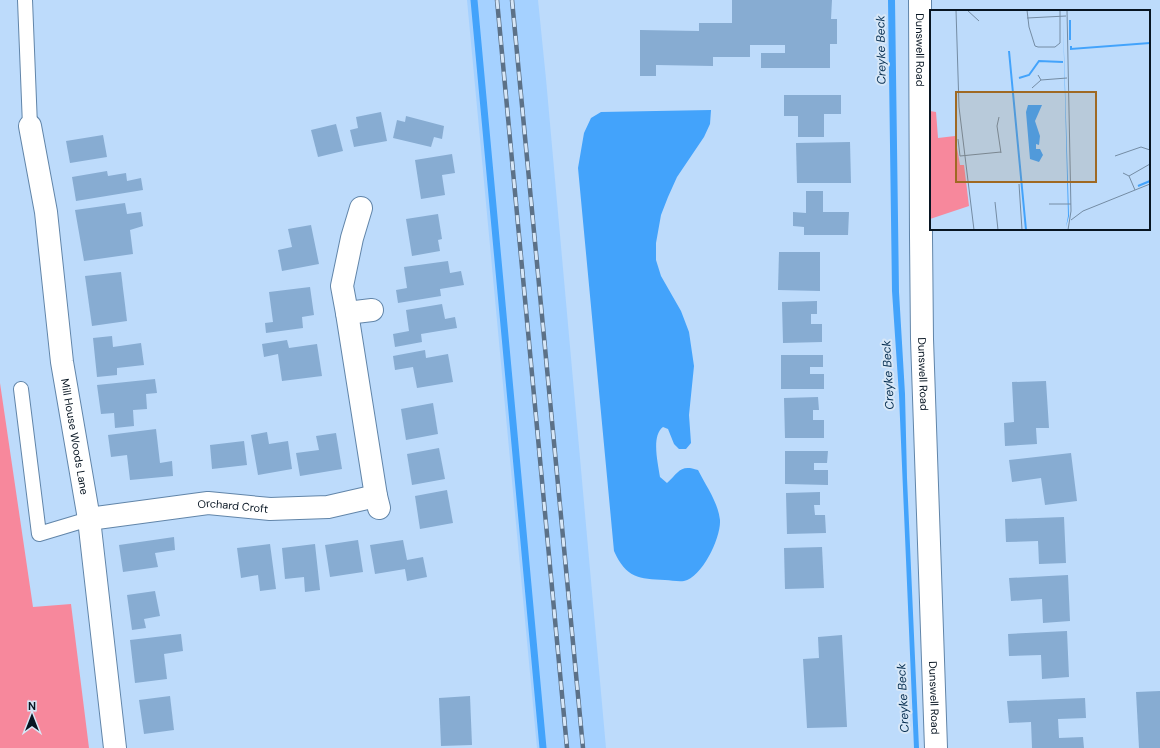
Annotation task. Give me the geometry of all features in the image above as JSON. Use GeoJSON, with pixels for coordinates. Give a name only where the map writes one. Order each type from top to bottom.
{"type":"FeatureCollection","features":[{"type":"Feature","properties":{"kind":"street","name":"Dunswell Road"},"geometry":{"type":"LineString","coordinates":[[920,0],[922,331],[936,748]]}},
{"type":"Feature","properties":{"kind":"street","name":"Mill House Woods Lane"},"geometry":{"type":"LineString","coordinates":[[30,126],[46,212],[62,362],[89,519],[115,748]]}},
{"type":"Feature","properties":{"kind":"street","name":"Orchard Croft"},"geometry":{"type":"LineString","coordinates":[[89,519],[208,503],[270,509],[328,508],[377,502],[342,286],[352,238],[361,208]]}},
{"type":"Feature","properties":{"kind":"street"},"geometry":{"type":"LineString","coordinates":[[347,313],[372,310]]}},
{"type":"Feature","properties":{"kind":"lane"},"geometry":{"type":"LineString","coordinates":[[25,0],[30,126]]}},
{"type":"Feature","properties":{"kind":"lane"},"geometry":{"type":"LineString","coordinates":[[21,389],[39,534],[89,519]]}},
{"type":"Feature","properties":{"kind":"shaded area"},"geometry":{"type":"Polygon","coordinates":[[[467,0],[538,0],[606,748],[537,748],[467,0]]]}},
{"type":"Feature","properties":{"kind":"shaded area"},"geometry":{"type":"Polygon","coordinates":[[[0,383],[33,607],[71,604],[89,748],[0,748],[0,383]]]}},
{"type":"Feature","properties":{"kind":"water"},"geometry":{"type":"Polygon","coordinates":[[[888,0],[895,0],[899,292],[905,394],[907,478],[919,748],[914,748],[899,395],[892,291],[888,0]]]}},
{"type":"Feature","properties":{"kind":"water"},"geometry":{"type":"Polygon","coordinates":[[[711,110],[710,124],[704,137],[677,177],[668,197],[661,215],[656,243],[656,260],[661,276],[681,311],[689,332],[694,366],[689,415],[691,443],[686,449],[679,449],[674,444],[668,429],[663,427],[659,431],[657,437],[656,450],[660,477],[667,483],[680,470],[692,468],[698,470],[717,507],[720,520],[719,528],[714,546],[704,565],[691,578],[684,581],[648,579],[641,578],[629,572],[623,567],[614,551],[578,168],[584,133],[591,118],[601,112],[711,110]]]}},
{"type":"Feature","properties":{"kind":"building"},"geometry":{"type":"Polygon","coordinates":[[[732,0],[832,0],[831,19],[837,19],[837,44],[830,44],[830,68],[761,68],[761,53],[785,53],[785,45],[750,45],[750,57],[713,57],[713,66],[656,65],[656,76],[640,76],[640,30],[699,31],[699,23],[732,23],[732,0]]]}},
{"type":"Feature","properties":{"kind":"building"},"geometry":{"type":"Polygon","coordinates":[[[784,95],[841,95],[841,114],[824,114],[824,137],[798,137],[798,116],[784,116],[784,95]]]}},
{"type":"Feature","properties":{"kind":"building"},"geometry":{"type":"Polygon","coordinates":[[[381,112],[387,141],[354,147],[350,130],[358,128],[356,117],[381,112]]]}},
{"type":"Feature","properties":{"kind":"building"},"geometry":{"type":"Polygon","coordinates":[[[406,116],[444,126],[442,139],[434,137],[431,147],[393,138],[397,120],[405,122],[406,116]]]}},
{"type":"Feature","properties":{"kind":"building"},"geometry":{"type":"Polygon","coordinates":[[[336,124],[343,151],[318,157],[311,130],[336,124]]]}},
{"type":"Feature","properties":{"kind":"building"},"geometry":{"type":"Polygon","coordinates":[[[103,135],[107,157],[70,163],[66,141],[103,135]]]}},
{"type":"Feature","properties":{"kind":"building"},"geometry":{"type":"Polygon","coordinates":[[[850,142],[851,183],[797,183],[796,143],[850,142]]]}},
{"type":"Feature","properties":{"kind":"building"},"geometry":{"type":"Polygon","coordinates":[[[452,154],[455,173],[442,175],[445,195],[421,199],[415,160],[452,154]]]}},
{"type":"Feature","properties":{"kind":"building"},"geometry":{"type":"Polygon","coordinates":[[[107,171],[108,176],[126,173],[127,181],[141,178],[143,190],[76,201],[72,177],[107,171]]]}},
{"type":"Feature","properties":{"kind":"building"},"geometry":{"type":"Polygon","coordinates":[[[806,191],[823,191],[823,212],[849,212],[848,235],[804,235],[804,227],[793,226],[793,212],[806,213],[806,191]]]}},
{"type":"Feature","properties":{"kind":"building"},"geometry":{"type":"Polygon","coordinates":[[[125,203],[127,214],[141,212],[143,226],[130,230],[133,254],[84,261],[75,210],[125,203]]]}},
{"type":"Feature","properties":{"kind":"building"},"geometry":{"type":"Polygon","coordinates":[[[438,214],[442,239],[438,240],[440,251],[412,256],[406,219],[438,214]]]}},
{"type":"Feature","properties":{"kind":"building"},"geometry":{"type":"Polygon","coordinates":[[[311,225],[319,264],[282,271],[278,250],[292,247],[288,229],[311,225]]]}},
{"type":"Feature","properties":{"kind":"building"},"geometry":{"type":"Polygon","coordinates":[[[779,252],[820,252],[820,291],[778,290],[779,252]]]}},
{"type":"Feature","properties":{"kind":"building"},"geometry":{"type":"Polygon","coordinates":[[[448,261],[450,273],[461,271],[464,285],[440,289],[441,296],[398,303],[396,290],[407,288],[404,267],[448,261]]]}},
{"type":"Feature","properties":{"kind":"building"},"geometry":{"type":"Polygon","coordinates":[[[121,272],[127,321],[92,326],[85,276],[121,272]]]}},
{"type":"Feature","properties":{"kind":"building"},"geometry":{"type":"Polygon","coordinates":[[[310,287],[314,315],[302,317],[303,328],[266,333],[265,323],[273,322],[269,292],[310,287]]]}},
{"type":"Feature","properties":{"kind":"building"},"geometry":{"type":"Polygon","coordinates":[[[817,301],[817,314],[811,314],[811,324],[822,324],[822,342],[783,343],[782,302],[817,301]]]}},
{"type":"Feature","properties":{"kind":"building"},"geometry":{"type":"Polygon","coordinates":[[[442,304],[445,319],[455,317],[457,328],[421,334],[422,342],[395,347],[393,334],[409,331],[406,310],[442,304]]]}},
{"type":"Feature","properties":{"kind":"building"},"geometry":{"type":"Polygon","coordinates":[[[112,336],[113,347],[141,343],[144,365],[117,368],[117,375],[97,377],[93,338],[112,336]]]}},
{"type":"Feature","properties":{"kind":"building"},"geometry":{"type":"Polygon","coordinates":[[[287,340],[289,348],[317,344],[322,376],[282,381],[278,354],[264,357],[262,344],[287,340]]]}},
{"type":"Feature","properties":{"kind":"building"},"geometry":{"type":"Polygon","coordinates":[[[425,350],[426,358],[448,354],[453,382],[417,388],[413,367],[395,370],[393,356],[425,350]]]}},
{"type":"Feature","properties":{"kind":"building"},"geometry":{"type":"Polygon","coordinates":[[[781,355],[823,355],[823,367],[810,367],[810,374],[824,374],[824,389],[781,389],[781,355]]]}},
{"type":"Feature","properties":{"kind":"building"},"geometry":{"type":"Polygon","coordinates":[[[155,379],[157,393],[146,394],[147,409],[133,410],[134,426],[115,428],[114,413],[101,414],[97,385],[155,379]]]}},
{"type":"Feature","properties":{"kind":"building"},"geometry":{"type":"Polygon","coordinates":[[[1046,381],[1049,428],[1036,428],[1037,444],[1005,446],[1004,423],[1014,422],[1012,382],[1046,381]]]}},
{"type":"Feature","properties":{"kind":"building"},"geometry":{"type":"Polygon","coordinates":[[[818,397],[819,410],[813,410],[813,420],[824,420],[824,438],[785,438],[784,398],[818,397]]]}},
{"type":"Feature","properties":{"kind":"building"},"geometry":{"type":"Polygon","coordinates":[[[433,403],[438,434],[406,440],[401,409],[433,403]]]}},
{"type":"Feature","properties":{"kind":"building"},"geometry":{"type":"Polygon","coordinates":[[[156,429],[160,463],[172,461],[173,476],[130,480],[127,455],[111,457],[108,435],[156,429]]]}},
{"type":"Feature","properties":{"kind":"building"},"geometry":{"type":"Polygon","coordinates":[[[267,432],[269,444],[288,441],[292,469],[258,475],[251,435],[267,432]]]}},
{"type":"Feature","properties":{"kind":"building"},"geometry":{"type":"Polygon","coordinates":[[[336,433],[342,469],[300,476],[296,453],[319,450],[316,436],[336,433]]]}},
{"type":"Feature","properties":{"kind":"building"},"geometry":{"type":"Polygon","coordinates":[[[244,441],[247,465],[212,469],[210,445],[244,441]]]}},
{"type":"Feature","properties":{"kind":"building"},"geometry":{"type":"Polygon","coordinates":[[[439,448],[445,479],[412,485],[407,454],[439,448]]]}},
{"type":"Feature","properties":{"kind":"building"},"geometry":{"type":"Polygon","coordinates":[[[785,451],[828,451],[827,463],[814,463],[814,470],[828,470],[828,485],[785,484],[785,451]]]}},
{"type":"Feature","properties":{"kind":"building"},"geometry":{"type":"Polygon","coordinates":[[[1071,453],[1077,501],[1045,505],[1041,478],[1012,482],[1009,460],[1071,453]]]}},
{"type":"Feature","properties":{"kind":"building"},"geometry":{"type":"Polygon","coordinates":[[[447,490],[453,523],[420,529],[415,496],[447,490]]]}},
{"type":"Feature","properties":{"kind":"building"},"geometry":{"type":"Polygon","coordinates":[[[820,492],[820,505],[814,505],[815,515],[825,515],[826,533],[787,534],[786,493],[820,492]]]}},
{"type":"Feature","properties":{"kind":"building"},"geometry":{"type":"Polygon","coordinates":[[[1064,517],[1066,563],[1039,564],[1038,541],[1006,542],[1005,519],[1064,517]]]}},
{"type":"Feature","properties":{"kind":"building"},"geometry":{"type":"Polygon","coordinates":[[[174,537],[175,550],[155,553],[158,567],[123,572],[119,545],[174,537]]]}},
{"type":"Feature","properties":{"kind":"building"},"geometry":{"type":"Polygon","coordinates":[[[358,540],[363,572],[330,577],[325,545],[358,540]]]}},
{"type":"Feature","properties":{"kind":"building"},"geometry":{"type":"Polygon","coordinates":[[[403,540],[407,560],[423,557],[427,577],[407,581],[405,569],[375,574],[370,545],[403,540]]]}},
{"type":"Feature","properties":{"kind":"building"},"geometry":{"type":"Polygon","coordinates":[[[270,544],[276,589],[260,591],[258,575],[241,578],[237,548],[270,544]]]}},
{"type":"Feature","properties":{"kind":"building"},"geometry":{"type":"Polygon","coordinates":[[[315,544],[320,590],[305,592],[304,577],[285,579],[282,548],[315,544]]]}},
{"type":"Feature","properties":{"kind":"building"},"geometry":{"type":"Polygon","coordinates":[[[822,547],[824,588],[785,589],[784,548],[822,547]]]}},
{"type":"Feature","properties":{"kind":"building"},"geometry":{"type":"Polygon","coordinates":[[[1068,575],[1070,621],[1043,623],[1042,599],[1011,601],[1009,578],[1068,575]]]}},
{"type":"Feature","properties":{"kind":"building"},"geometry":{"type":"Polygon","coordinates":[[[155,591],[160,616],[144,619],[146,628],[132,630],[127,595],[155,591]]]}},
{"type":"Feature","properties":{"kind":"building"},"geometry":{"type":"Polygon","coordinates":[[[1067,631],[1069,677],[1042,679],[1041,655],[1009,656],[1008,634],[1067,631]]]}},
{"type":"Feature","properties":{"kind":"building"},"geometry":{"type":"Polygon","coordinates":[[[181,634],[183,651],[164,654],[167,679],[135,683],[130,640],[181,634]]]}},
{"type":"Feature","properties":{"kind":"building"},"geometry":{"type":"Polygon","coordinates":[[[842,635],[847,727],[807,728],[803,659],[819,658],[818,637],[842,635]]]}},
{"type":"Feature","properties":{"kind":"building"},"geometry":{"type":"Polygon","coordinates":[[[1160,691],[1160,748],[1139,748],[1136,692],[1160,691]]]}},
{"type":"Feature","properties":{"kind":"building"},"geometry":{"type":"Polygon","coordinates":[[[170,696],[174,730],[144,734],[139,700],[170,696]]]}},
{"type":"Feature","properties":{"kind":"building"},"geometry":{"type":"Polygon","coordinates":[[[470,696],[472,745],[441,746],[439,698],[470,696]]]}},
{"type":"Feature","properties":{"kind":"building"},"geometry":{"type":"Polygon","coordinates":[[[1085,698],[1086,718],[1058,719],[1059,738],[1083,737],[1084,748],[1032,748],[1031,722],[1009,723],[1007,701],[1085,698]]]}},
{"type":"Feature","properties":{"kind":"waterway"},"geometry":{"type":"LineString","coordinates":[[474,0],[543,748]]}},
{"type":"Feature","properties":{"kind":"railway"},"geometry":{"type":"LineString","coordinates":[[497,0],[567,748]]}},
{"type":"Feature","properties":{"kind":"railway"},"geometry":{"type":"LineString","coordinates":[[512,0],[583,748]]}},
{"type":"Feature","properties":{"kind":"water label","name":"Creyke Beck"},"geometry":{"type":"Point","coordinates":[881,50]}},
{"type":"Feature","properties":{"kind":"water label","name":"Creyke Beck"},"geometry":{"type":"Point","coordinates":[888,375]}},
{"type":"Feature","properties":{"kind":"water label","name":"Creyke Beck"},"geometry":{"type":"Point","coordinates":[903,698]}}]}
